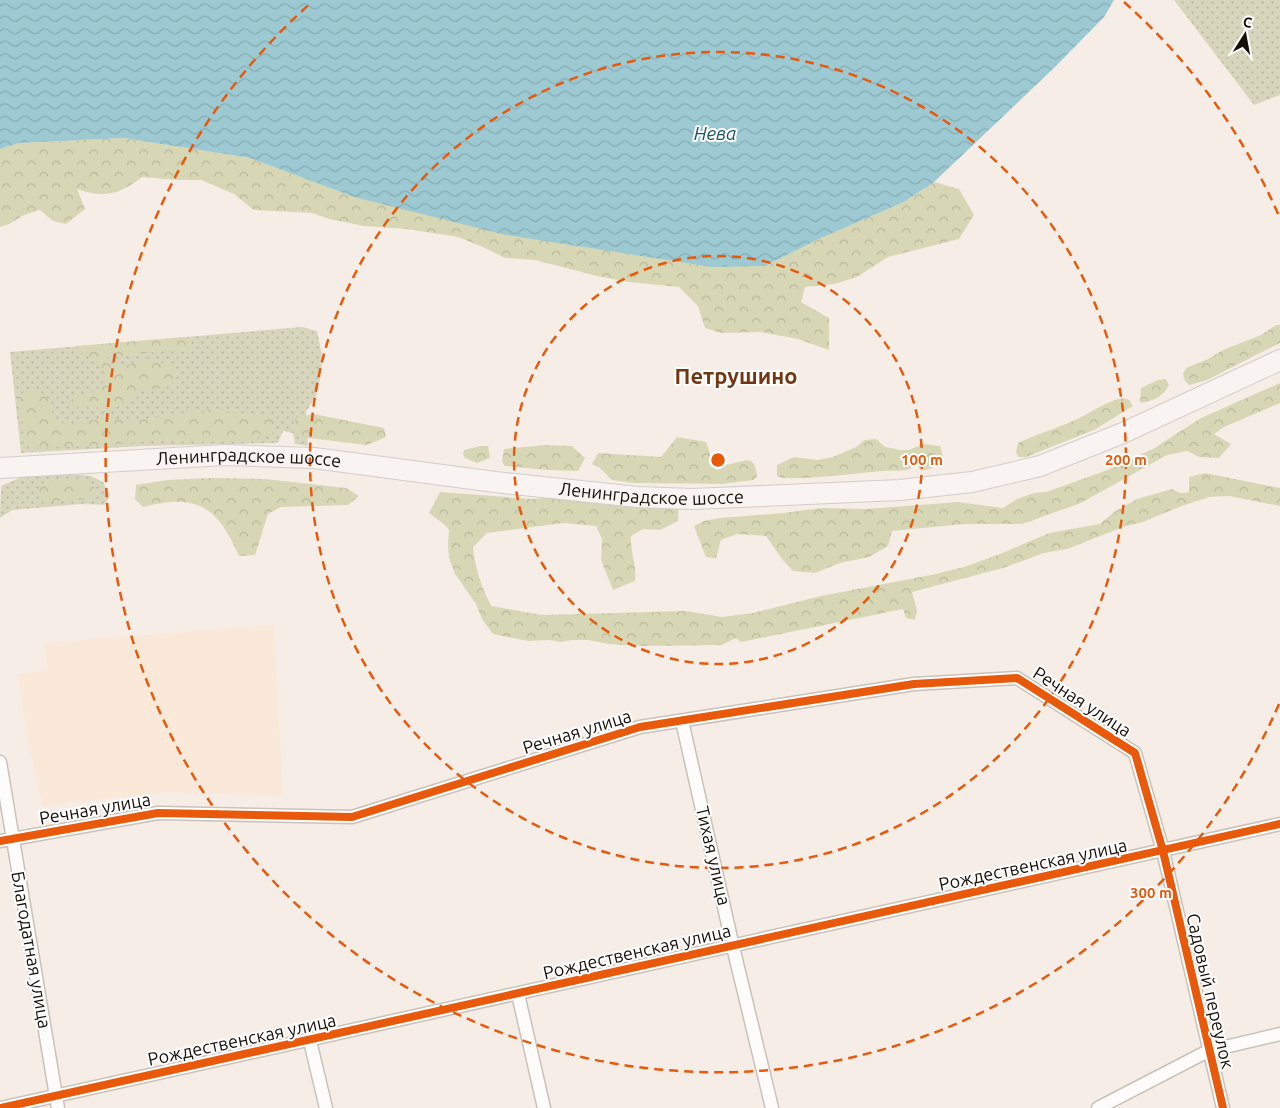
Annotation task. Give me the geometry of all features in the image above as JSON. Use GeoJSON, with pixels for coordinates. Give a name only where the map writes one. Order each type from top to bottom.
{"type":"FeatureCollection","features":[{"type":"Feature","properties":{"kind":"main road","name":"Ленинградское шоссе"},"geometry":{"type":"LineString","coordinates":[[0,468],[219,456],[272,456],[314,458],[638,497],[692,499],[910,489],[972,482],[1040,466],[1123,433],[1280,360]]}},
{"type":"Feature","properties":{"kind":"street","name":"Речная улица"},"geometry":{"type":"LineString","coordinates":[[6,840],[158,813],[352,817],[640,728],[914,684],[1017,678],[1135,753],[1162,851]]}},
{"type":"Feature","properties":{"kind":"street","name":"Тихая улица"},"geometry":{"type":"LineString","coordinates":[[682,721],[772,1108]]}},
{"type":"Feature","properties":{"kind":"street","name":"Благодатная улица"},"geometry":{"type":"LineString","coordinates":[[0,762],[6,840],[57,1102]]}},
{"type":"Feature","properties":{"kind":"street","name":"Рождественская улица"},"geometry":{"type":"LineString","coordinates":[[1,1108],[57,1102],[310,1040],[1280,824]]}},
{"type":"Feature","properties":{"kind":"street","name":"Садовый переулок"},"geometry":{"type":"LineString","coordinates":[[1162,851],[1223,1108]]}},
{"type":"Feature","properties":{"kind":"street"},"geometry":{"type":"LineString","coordinates":[[518,994],[544,1108]]}},
{"type":"Feature","properties":{"kind":"street"},"geometry":{"type":"LineString","coordinates":[[1098,1108],[1208,1050],[1280,1034]]}},
{"type":"Feature","properties":{"kind":"street"},"geometry":{"type":"LineString","coordinates":[[310,1040],[326,1108]]}},
{"type":"Feature","properties":{"kind":"shaded area"},"geometry":{"type":"Polygon","coordinates":[[[274,625],[283,796],[166,792],[43,806],[29,747],[18,674],[48,670],[44,643],[274,625]]]}},
{"type":"Feature","properties":{"kind":"green space"},"geometry":{"type":"Polygon","coordinates":[[[1174,0],[1280,0],[1280,95],[1254,105],[1174,0]]]}},
{"type":"Feature","properties":{"kind":"green space"},"geometry":{"type":"Polygon","coordinates":[[[124,138],[250,158],[354,197],[765,266],[819,239],[904,202],[934,182],[959,189],[974,215],[959,239],[888,257],[857,277],[835,284],[805,287],[801,302],[829,318],[829,350],[798,339],[761,332],[721,333],[705,328],[698,306],[679,287],[629,282],[535,260],[505,258],[458,237],[407,229],[364,226],[329,219],[312,213],[254,210],[234,194],[201,180],[142,177],[127,187],[111,193],[95,194],[77,189],[85,209],[66,224],[53,221],[40,210],[24,215],[0,227],[0,149],[19,143],[124,138]]]}},
{"type":"Feature","properties":{"kind":"green space"},"geometry":{"type":"Polygon","coordinates":[[[1276,325],[1280,325],[1280,343],[1207,380],[1189,385],[1185,381],[1183,374],[1186,368],[1208,359],[1223,350],[1261,335],[1276,325]]]}},
{"type":"Feature","properties":{"kind":"green space"},"geometry":{"type":"Polygon","coordinates":[[[302,327],[317,331],[322,355],[317,394],[306,412],[308,446],[295,444],[293,433],[283,431],[278,443],[144,446],[21,453],[10,352],[302,327]]]}},
{"type":"Feature","properties":{"kind":"green space"},"geometry":{"type":"Polygon","coordinates":[[[187,337],[192,343],[191,348],[120,356],[109,353],[106,363],[122,366],[144,361],[173,364],[176,381],[166,388],[140,390],[114,409],[72,408],[70,401],[77,395],[94,392],[103,384],[105,373],[89,356],[80,352],[76,346],[187,337]]]}},
{"type":"Feature","properties":{"kind":"green space"},"geometry":{"type":"Polygon","coordinates":[[[1166,379],[1169,385],[1162,395],[1147,402],[1142,403],[1140,401],[1141,388],[1158,380],[1166,379]]]}},
{"type":"Feature","properties":{"kind":"green space"},"geometry":{"type":"Polygon","coordinates":[[[1280,383],[1280,403],[1224,427],[1214,434],[1231,444],[1219,458],[1199,457],[1187,451],[1167,455],[1081,503],[1022,524],[964,524],[892,531],[888,546],[869,557],[840,563],[815,573],[793,571],[766,536],[737,534],[721,540],[716,558],[706,557],[694,526],[704,521],[720,518],[821,508],[866,509],[958,502],[1003,508],[1017,499],[1034,493],[1046,492],[1105,471],[1153,449],[1201,418],[1280,383]]]}},
{"type":"Feature","properties":{"kind":"green space"},"geometry":{"type":"Polygon","coordinates":[[[26,390],[44,395],[50,402],[55,420],[67,424],[91,420],[146,419],[211,409],[272,417],[273,433],[243,442],[161,440],[36,448],[28,444],[24,438],[19,396],[26,390]]]}},
{"type":"Feature","properties":{"kind":"green space"},"geometry":{"type":"Polygon","coordinates":[[[1124,398],[1129,400],[1133,406],[1094,430],[1026,457],[1019,457],[1016,453],[1018,443],[1070,422],[1112,401],[1124,398]]]}},
{"type":"Feature","properties":{"kind":"green space"},"geometry":{"type":"Polygon","coordinates":[[[314,414],[384,428],[386,437],[367,445],[300,437],[295,429],[295,418],[314,414]]]}},
{"type":"Feature","properties":{"kind":"green space"},"geometry":{"type":"Polygon","coordinates":[[[677,437],[706,442],[712,459],[723,464],[749,460],[756,468],[757,477],[753,480],[722,484],[633,483],[612,480],[599,467],[592,464],[598,453],[661,457],[677,437]]]}},
{"type":"Feature","properties":{"kind":"green space"},"geometry":{"type":"Polygon","coordinates":[[[876,439],[885,447],[901,450],[909,450],[923,444],[940,446],[944,459],[933,468],[927,470],[920,470],[915,459],[910,469],[903,470],[807,478],[782,478],[777,476],[777,465],[794,457],[817,460],[833,457],[856,447],[865,440],[876,439]]]}},
{"type":"Feature","properties":{"kind":"green space"},"geometry":{"type":"Polygon","coordinates":[[[546,445],[572,446],[585,458],[578,471],[505,466],[502,462],[504,449],[546,445]]]}},
{"type":"Feature","properties":{"kind":"green space"},"geometry":{"type":"Polygon","coordinates":[[[488,446],[490,458],[477,463],[465,458],[464,450],[488,446]]]}},
{"type":"Feature","properties":{"kind":"green space"},"geometry":{"type":"Polygon","coordinates":[[[56,472],[91,476],[103,482],[110,495],[105,505],[82,504],[12,510],[0,518],[1,486],[31,473],[56,472]]]}},
{"type":"Feature","properties":{"kind":"green space"},"geometry":{"type":"Polygon","coordinates":[[[1205,473],[1280,488],[1280,506],[1229,496],[1209,497],[1067,549],[1044,553],[1003,568],[912,592],[917,611],[915,620],[906,618],[903,609],[741,642],[736,638],[722,645],[642,646],[608,644],[588,640],[561,642],[549,640],[528,641],[493,634],[482,619],[476,604],[455,574],[449,558],[449,530],[429,513],[440,492],[532,499],[560,497],[679,505],[678,521],[660,530],[643,529],[631,536],[635,581],[613,590],[601,560],[602,539],[596,526],[564,523],[487,533],[473,547],[481,584],[491,606],[542,615],[686,611],[722,617],[753,613],[821,596],[964,567],[1049,533],[1100,524],[1114,512],[1137,499],[1172,489],[1180,493],[1189,492],[1189,477],[1205,473]]]}},
{"type":"Feature","properties":{"kind":"green space"},"geometry":{"type":"Polygon","coordinates":[[[210,478],[265,479],[346,488],[359,496],[348,505],[281,507],[268,514],[255,555],[239,556],[222,525],[203,507],[191,503],[178,502],[143,507],[135,499],[136,485],[168,480],[210,478]]]}},
{"type":"Feature","properties":{"kind":"green space"},"geometry":{"type":"Polygon","coordinates":[[[71,479],[84,480],[94,487],[94,493],[88,499],[47,502],[38,490],[46,483],[71,479]]]}},
{"type":"Feature","properties":{"kind":"water","name":"Нева"},"geometry":{"type":"Polygon","coordinates":[[[0,0],[1114,0],[1104,17],[1056,66],[934,182],[904,202],[819,239],[765,266],[712,267],[506,235],[354,197],[250,158],[124,138],[19,143],[0,149],[0,0]]]}},
{"type":"Feature","properties":{"kind":"cycle path"},"geometry":{"type":"LineString","coordinates":[[0,841],[158,813],[352,817],[640,727],[914,684],[1017,678],[1135,753],[1163,851],[1223,1108]]}},
{"type":"Feature","properties":{"kind":"cycle path"},"geometry":{"type":"LineString","coordinates":[[1,1108],[1280,824]]}},
{"type":"Feature","properties":{"kind":"district","name":"Петрушино"},"geometry":{"type":"Point","coordinates":[736,376]}}]}
